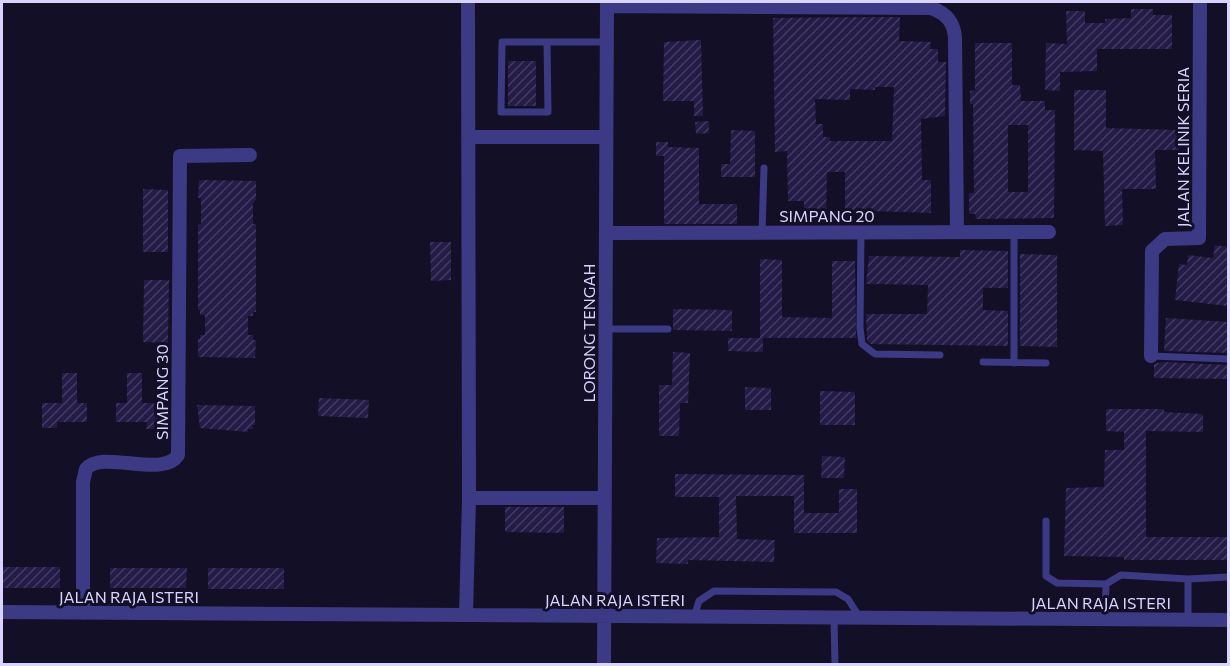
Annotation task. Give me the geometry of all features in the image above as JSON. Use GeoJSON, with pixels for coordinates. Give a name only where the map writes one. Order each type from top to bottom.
{"type":"FeatureCollection","features":[{"type":"Feature","properties":{"kind":"street"},"geometry":{"type":"LineString","coordinates":[[466,615],[469,498],[468,2]]}},
{"type":"Feature","properties":{"kind":"street","name":"JALAN KELINIK SERIA"},"geometry":{"type":"LineString","coordinates":[[1151,356],[1152,251],[1164,239],[1199,238],[1200,2]]}},
{"type":"Feature","properties":{"kind":"street"},"geometry":{"type":"LineString","coordinates":[[607,4],[931,8],[939,11],[951,22],[955,38],[957,232]]}},
{"type":"Feature","properties":{"kind":"street","name":"LORONG TENGAH"},"geometry":{"type":"LineString","coordinates":[[604,664],[607,4]]}},
{"type":"Feature","properties":{"kind":"street"},"geometry":{"type":"LineString","coordinates":[[469,136],[606,137]]}},
{"type":"Feature","properties":{"kind":"street","name":"SIMPANG 30"},"geometry":{"type":"LineString","coordinates":[[83,613],[83,482],[86,469],[97,463],[167,464],[178,455],[180,156],[250,155]]}},
{"type":"Feature","properties":{"kind":"street","name":"SIMPANG 20"},"geometry":{"type":"LineString","coordinates":[[606,233],[1049,232]]}},
{"type":"Feature","properties":{"kind":"street"},"geometry":{"type":"LineString","coordinates":[[469,498],[605,498]]}},
{"type":"Feature","properties":{"kind":"street","name":"JALAN RAJA ISTERI"},"geometry":{"type":"LineString","coordinates":[[2,612],[1228,620]]}},
{"type":"Feature","properties":{"kind":"lane"},"geometry":{"type":"LineString","coordinates":[[548,42],[548,112],[501,112],[502,42],[548,42],[607,42]]}},
{"type":"Feature","properties":{"kind":"lane"},"geometry":{"type":"LineString","coordinates":[[762,233],[764,168]]}},
{"type":"Feature","properties":{"kind":"lane"},"geometry":{"type":"LineString","coordinates":[[861,232],[860,328],[862,344],[875,354],[940,355]]}},
{"type":"Feature","properties":{"kind":"lane"},"geometry":{"type":"LineString","coordinates":[[1014,232],[1014,363]]}},
{"type":"Feature","properties":{"kind":"lane"},"geometry":{"type":"LineString","coordinates":[[606,329],[668,329]]}},
{"type":"Feature","properties":{"kind":"lane","name":"JALAN KELINIK SERIA"},"geometry":{"type":"LineString","coordinates":[[1151,356],[1228,359]]}},
{"type":"Feature","properties":{"kind":"lane"},"geometry":{"type":"LineString","coordinates":[[983,362],[1046,363]]}},
{"type":"Feature","properties":{"kind":"lane"},"geometry":{"type":"LineString","coordinates":[[1046,521],[1046,576],[1057,583],[1106,584],[1120,575],[1188,579],[1228,577]]}},
{"type":"Feature","properties":{"kind":"lane"},"geometry":{"type":"LineString","coordinates":[[1188,579],[1188,620]]}},
{"type":"Feature","properties":{"kind":"lane"},"geometry":{"type":"LineString","coordinates":[[1105,619],[1106,584]]}},
{"type":"Feature","properties":{"kind":"lane"},"geometry":{"type":"LineString","coordinates":[[694,617],[699,601],[714,591],[829,591],[848,598],[860,618]]}},
{"type":"Feature","properties":{"kind":"lane"},"geometry":{"type":"LineString","coordinates":[[834,618],[835,664]]}},
{"type":"Feature","properties":{"kind":"building"},"geometry":{"type":"Polygon","coordinates":[[[1131,9],[1153,9],[1153,15],[1172,15],[1172,49],[1097,49],[1097,71],[1060,72],[1060,91],[1045,90],[1046,43],[1067,44],[1066,11],[1085,11],[1085,23],[1105,23],[1105,19],[1131,18],[1131,9]]]}},
{"type":"Feature","properties":{"kind":"building"},"geometry":{"type":"Polygon","coordinates":[[[900,17],[899,41],[931,42],[930,49],[938,49],[938,62],[946,62],[945,116],[921,119],[922,180],[931,180],[931,213],[845,210],[845,172],[827,172],[826,220],[804,219],[804,201],[788,201],[787,151],[775,152],[773,18],[900,17]],[[875,87],[875,90],[850,89],[850,100],[815,99],[816,124],[823,124],[823,137],[830,137],[830,141],[892,141],[894,87],[875,87]]]}},
{"type":"Feature","properties":{"kind":"building"},"geometry":{"type":"Polygon","coordinates":[[[701,40],[703,116],[694,116],[694,101],[663,101],[664,42],[701,40]]]}},
{"type":"Feature","properties":{"kind":"building"},"geometry":{"type":"Polygon","coordinates":[[[975,43],[1012,43],[1012,85],[1020,85],[1021,101],[1045,101],[1045,110],[1055,110],[1054,218],[976,219],[975,214],[969,214],[969,193],[974,193],[973,104],[970,104],[970,91],[975,90],[975,43]],[[1008,125],[1008,192],[1028,192],[1028,125],[1008,125]]]}},
{"type":"Feature","properties":{"kind":"building"},"geometry":{"type":"Polygon","coordinates":[[[508,61],[536,61],[536,106],[508,106],[508,61]]]}},
{"type":"Feature","properties":{"kind":"building"},"geometry":{"type":"Polygon","coordinates":[[[1074,90],[1106,90],[1106,128],[1179,130],[1179,150],[1155,150],[1156,189],[1122,189],[1123,225],[1105,226],[1103,151],[1074,150],[1074,90]]]}},
{"type":"Feature","properties":{"kind":"building"},"geometry":{"type":"Polygon","coordinates":[[[709,121],[709,133],[696,134],[695,122],[709,121]]]}},
{"type":"Feature","properties":{"kind":"building"},"geometry":{"type":"Polygon","coordinates":[[[731,130],[755,131],[755,177],[721,177],[721,164],[730,164],[731,130]]]}},
{"type":"Feature","properties":{"kind":"building"},"geometry":{"type":"Polygon","coordinates":[[[656,142],[668,142],[668,147],[699,148],[699,204],[737,204],[737,224],[664,224],[664,156],[656,156],[656,142]]]}},
{"type":"Feature","properties":{"kind":"building"},"geometry":{"type":"Polygon","coordinates":[[[199,180],[256,181],[253,224],[256,224],[256,312],[253,312],[253,316],[248,316],[248,335],[253,335],[253,340],[256,340],[255,358],[198,357],[198,339],[200,335],[205,335],[205,315],[200,315],[200,310],[198,310],[198,225],[201,224],[201,198],[198,198],[199,180]]]}},
{"type":"Feature","properties":{"kind":"building"},"geometry":{"type":"Polygon","coordinates":[[[143,189],[168,190],[168,252],[143,252],[143,189]]]}},
{"type":"Feature","properties":{"kind":"building"},"geometry":{"type":"Polygon","coordinates":[[[430,242],[451,242],[451,280],[431,281],[430,242]]]}},
{"type":"Feature","properties":{"kind":"building"},"geometry":{"type":"Polygon","coordinates":[[[1215,245],[1228,247],[1228,306],[1175,300],[1179,264],[1187,265],[1188,255],[1213,258],[1215,245]]]}},
{"type":"Feature","properties":{"kind":"building"},"geometry":{"type":"Polygon","coordinates":[[[960,250],[1008,251],[1008,288],[983,288],[983,310],[1008,311],[1008,346],[871,344],[867,341],[866,314],[927,314],[928,285],[866,284],[869,256],[960,257],[960,250]]]}},
{"type":"Feature","properties":{"kind":"building"},"geometry":{"type":"Polygon","coordinates":[[[1020,254],[1057,255],[1057,347],[1020,346],[1020,254]]]}},
{"type":"Feature","properties":{"kind":"building"},"geometry":{"type":"Polygon","coordinates":[[[760,259],[782,260],[782,317],[832,318],[832,261],[855,261],[856,338],[760,338],[760,259]]]}},
{"type":"Feature","properties":{"kind":"building"},"geometry":{"type":"Polygon","coordinates":[[[144,280],[169,280],[168,343],[143,342],[144,280]]]}},
{"type":"Feature","properties":{"kind":"building"},"geometry":{"type":"Polygon","coordinates":[[[673,309],[732,310],[732,331],[673,330],[673,309]]]}},
{"type":"Feature","properties":{"kind":"building"},"geometry":{"type":"Polygon","coordinates":[[[1166,318],[1228,322],[1228,353],[1164,351],[1166,318]]]}},
{"type":"Feature","properties":{"kind":"building"},"geometry":{"type":"Polygon","coordinates":[[[728,338],[763,338],[763,352],[728,351],[728,338]]]}},
{"type":"Feature","properties":{"kind":"building"},"geometry":{"type":"Polygon","coordinates":[[[673,352],[690,353],[688,403],[680,403],[679,436],[659,436],[659,385],[672,385],[673,352]]]}},
{"type":"Feature","properties":{"kind":"building"},"geometry":{"type":"Polygon","coordinates":[[[1163,362],[1228,365],[1228,379],[1154,378],[1154,364],[1163,362]]]}},
{"type":"Feature","properties":{"kind":"building"},"geometry":{"type":"Polygon","coordinates":[[[62,373],[77,373],[77,403],[87,403],[87,422],[57,422],[57,428],[42,428],[42,403],[62,403],[62,373]]]}},
{"type":"Feature","properties":{"kind":"building"},"geometry":{"type":"Polygon","coordinates":[[[127,373],[142,373],[142,403],[161,403],[161,429],[146,429],[147,422],[116,422],[116,403],[127,403],[127,373]]]}},
{"type":"Feature","properties":{"kind":"building"},"geometry":{"type":"Polygon","coordinates":[[[745,387],[771,388],[771,410],[745,410],[745,387]]]}},
{"type":"Feature","properties":{"kind":"building"},"geometry":{"type":"Polygon","coordinates":[[[820,391],[855,392],[855,425],[820,425],[820,391]]]}},
{"type":"Feature","properties":{"kind":"building"},"geometry":{"type":"Polygon","coordinates":[[[319,398],[369,400],[368,418],[318,416],[319,398]]]}},
{"type":"Feature","properties":{"kind":"building"},"geometry":{"type":"Polygon","coordinates":[[[197,405],[255,406],[255,425],[252,425],[253,429],[248,429],[248,432],[200,428],[197,405]]]}},
{"type":"Feature","properties":{"kind":"building"},"geometry":{"type":"Polygon","coordinates":[[[1106,409],[1164,409],[1164,412],[1203,414],[1203,432],[1146,431],[1146,537],[1228,537],[1228,560],[1124,560],[1124,557],[1064,556],[1066,488],[1104,487],[1105,450],[1124,450],[1124,432],[1106,431],[1106,409]]]}},
{"type":"Feature","properties":{"kind":"building"},"geometry":{"type":"Polygon","coordinates":[[[822,456],[845,457],[844,478],[821,478],[822,456]]]}},
{"type":"Feature","properties":{"kind":"building"},"geometry":{"type":"Polygon","coordinates":[[[675,474],[804,475],[804,513],[839,513],[839,489],[857,489],[857,533],[794,533],[794,496],[736,496],[737,539],[775,540],[774,562],[688,560],[688,564],[656,563],[657,538],[719,537],[719,497],[675,497],[675,474]]]}},
{"type":"Feature","properties":{"kind":"building"},"geometry":{"type":"Polygon","coordinates":[[[505,507],[564,507],[564,533],[505,532],[505,507]]]}},
{"type":"Feature","properties":{"kind":"building"},"geometry":{"type":"Polygon","coordinates":[[[2,567],[60,567],[60,588],[2,588],[2,567]]]}},
{"type":"Feature","properties":{"kind":"building"},"geometry":{"type":"Polygon","coordinates":[[[110,568],[187,568],[186,588],[110,588],[110,568]]]}},
{"type":"Feature","properties":{"kind":"building"},"geometry":{"type":"Polygon","coordinates":[[[208,568],[284,568],[284,589],[208,589],[208,568]]]}}]}
